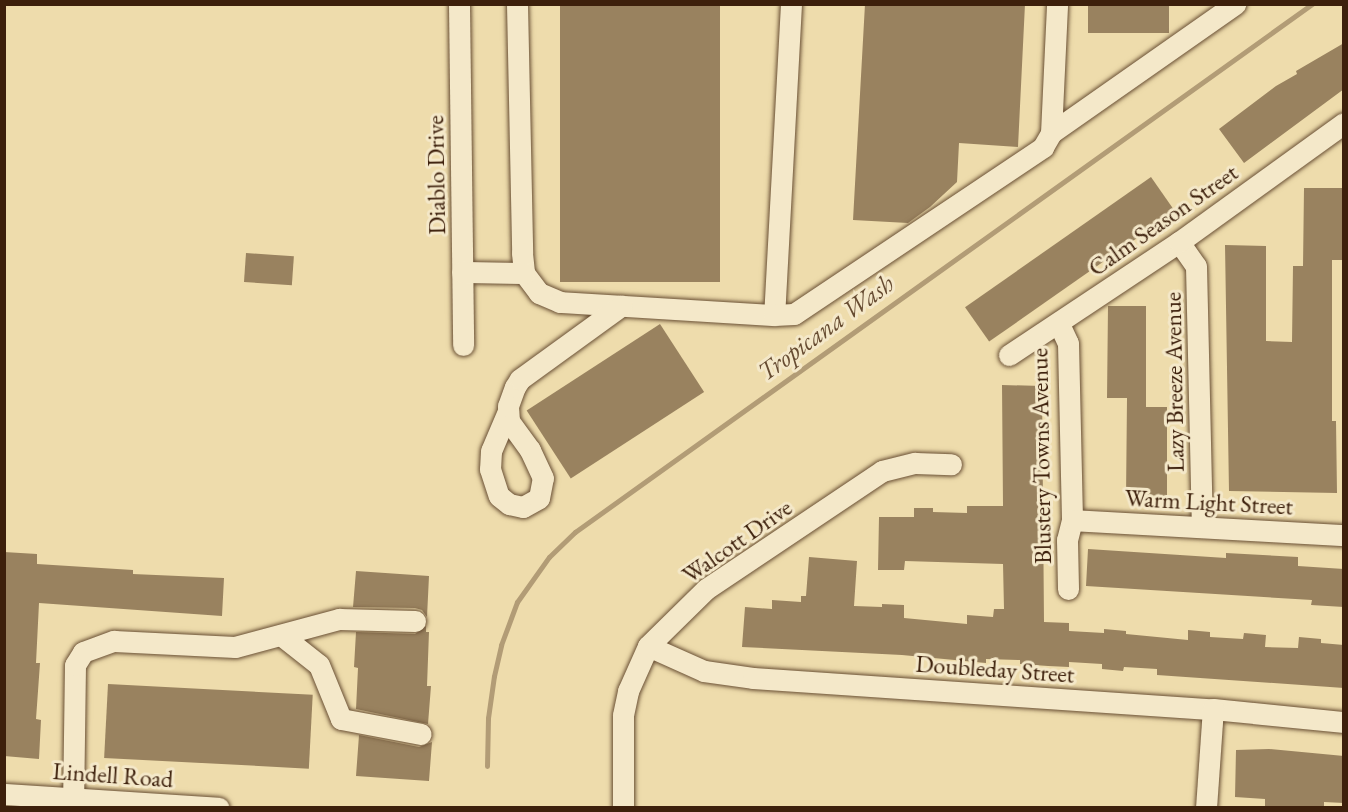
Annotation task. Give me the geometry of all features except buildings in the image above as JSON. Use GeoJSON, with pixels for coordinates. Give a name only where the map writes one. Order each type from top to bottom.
{"type":"FeatureCollection","features":[{"type":"Feature","properties":{"kind":"street","name":"Diablo Drive"},"geometry":{"type":"LineString","coordinates":[[459,4],[464,345]]}},
{"type":"Feature","properties":{"kind":"street"},"geometry":{"type":"LineString","coordinates":[[517,4],[524,273],[539,293],[560,302],[774,315],[794,315],[1043,147],[1051,133],[1235,4]]}},
{"type":"Feature","properties":{"kind":"street"},"geometry":{"type":"LineString","coordinates":[[774,315],[791,4]]}},
{"type":"Feature","properties":{"kind":"street"},"geometry":{"type":"LineString","coordinates":[[1051,133],[1057,4]]}},
{"type":"Feature","properties":{"kind":"street","name":"Calm Season Street"},"geometry":{"type":"LineString","coordinates":[[1009,355],[1059,324],[1179,242],[1344,123]]}},
{"type":"Feature","properties":{"kind":"street","name":"Lazy Breeze Avenue"},"geometry":{"type":"LineString","coordinates":[[1179,242],[1197,266],[1202,527]]}},
{"type":"Feature","properties":{"kind":"street"},"geometry":{"type":"LineString","coordinates":[[462,272],[524,273]]}},
{"type":"Feature","properties":{"kind":"street"},"geometry":{"type":"LineString","coordinates":[[508,411],[520,380],[621,306]]}},
{"type":"Feature","properties":{"kind":"street","name":"Blustery Towns Avenue"},"geometry":{"type":"LineString","coordinates":[[1059,324],[1068,343],[1072,520],[1068,540],[1068,589]]}},
{"type":"Feature","properties":{"kind":"street","name":"Walcott Drive"},"geometry":{"type":"LineString","coordinates":[[623,807],[623,715],[628,691],[648,646],[706,589],[882,471],[915,463],[951,464]]}},
{"type":"Feature","properties":{"kind":"street","name":"Warm Light Street"},"geometry":{"type":"LineString","coordinates":[[1072,520],[1344,535]]}},
{"type":"Feature","properties":{"kind":"street"},"geometry":{"type":"LineString","coordinates":[[72,803],[75,665],[83,652],[114,640],[235,647],[339,619],[415,621]]}},
{"type":"Feature","properties":{"kind":"street"},"geometry":{"type":"LineString","coordinates":[[281,635],[319,665],[341,719],[421,734]]}},
{"type":"Feature","properties":{"kind":"street","name":"Doubleday Street"},"geometry":{"type":"LineString","coordinates":[[648,646],[704,671],[753,678],[1213,709],[1344,722]]}},
{"type":"Feature","properties":{"kind":"street"},"geometry":{"type":"LineString","coordinates":[[1206,807],[1213,709]]}},
{"type":"Feature","properties":{"kind":"street","name":"Lindell Road"},"geometry":{"type":"LineString","coordinates":[[4,794],[72,803],[219,807]]}},
{"type":"Feature","properties":{"kind":"waterway","name":"Tropicana Wash"},"geometry":{"type":"LineString","coordinates":[[487,766],[488,718],[494,676],[501,645],[517,602],[549,557],[575,532],[1312,4]]}}]}
